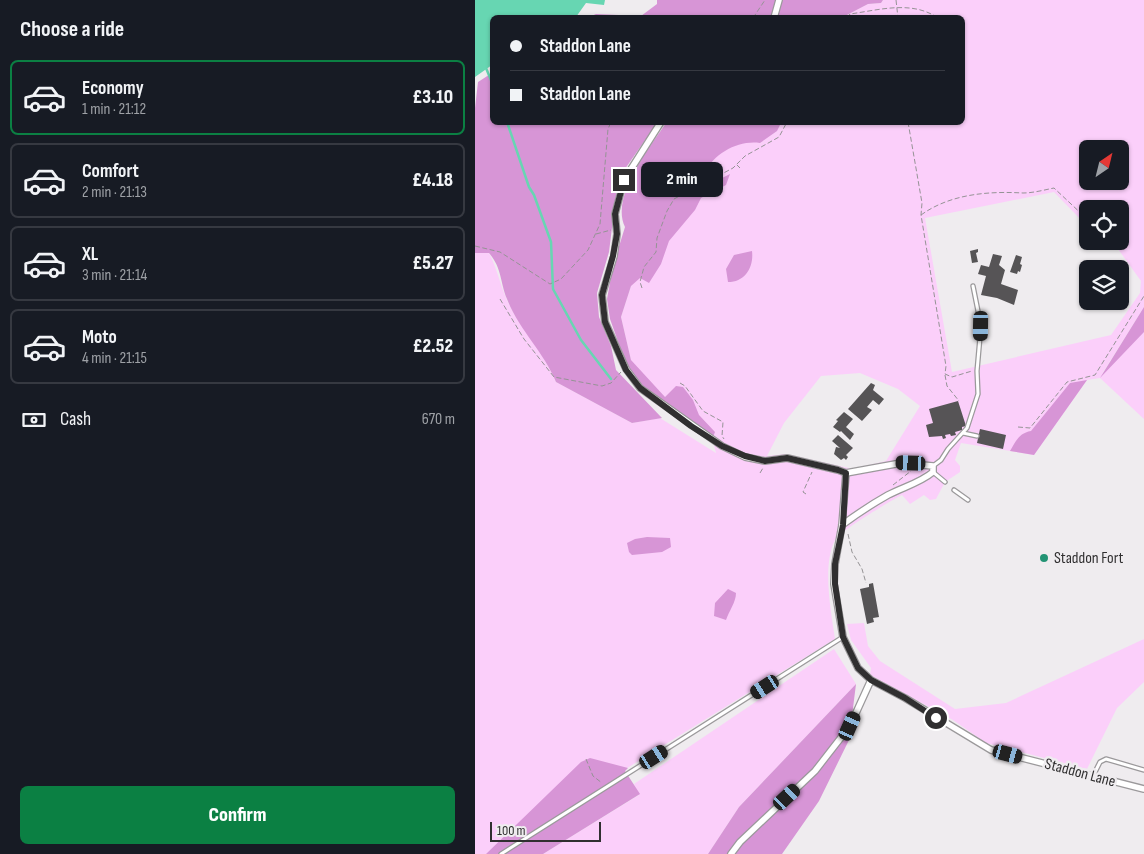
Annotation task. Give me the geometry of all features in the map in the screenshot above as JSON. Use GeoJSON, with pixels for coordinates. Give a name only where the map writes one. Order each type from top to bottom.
{"type":"FeatureCollection","features":[{"type":"Feature","properties":{"kind":"street"},"geometry":{"type":"LineString","coordinates":[[775,15],[779,0]]}},
{"type":"Feature","properties":{"kind":"street"},"geometry":{"type":"LineString","coordinates":[[659,125],[624,180],[615,214],[617,228],[613,256],[602,295],[605,322],[625,368],[640,388],[722,446],[745,456],[765,461],[787,458],[846,473],[901,463],[920,464],[933,469],[926,478],[864,509],[842,527]]}},
{"type":"Feature","properties":{"kind":"street","name":"Staddon Lane"},"geometry":{"type":"LineString","coordinates":[[846,473],[842,527],[835,564],[835,584],[843,637],[858,668],[871,680],[905,698],[991,750],[1144,789]]}},
{"type":"Feature","properties":{"kind":"street"},"geometry":{"type":"LineString","coordinates":[[731,854],[740,842],[815,771],[850,726],[871,680]]}},
{"type":"Feature","properties":{"kind":"lane"},"geometry":{"type":"LineString","coordinates":[[945,482],[933,469],[949,447],[963,433],[971,420],[978,394],[977,377],[981,326],[973,286]]}},
{"type":"Feature","properties":{"kind":"lane"},"geometry":{"type":"LineString","coordinates":[[963,433],[977,436]]}},
{"type":"Feature","properties":{"kind":"lane"},"geometry":{"type":"LineString","coordinates":[[954,490],[968,500]]}},
{"type":"Feature","properties":{"kind":"lane"},"geometry":{"type":"LineString","coordinates":[[501,854],[843,637]]}},
{"type":"Feature","properties":{"kind":"lane"},"geometry":{"type":"LineString","coordinates":[[1093,776],[1099,762],[1106,759],[1144,770]]}},
{"type":"Feature","properties":{"kind":"path"},"geometry":{"type":"LineString","coordinates":[[755,15],[765,0]]}},
{"type":"Feature","properties":{"kind":"path"},"geometry":{"type":"LineString","coordinates":[[896,0],[898,15]]}},
{"type":"Feature","properties":{"kind":"path"},"geometry":{"type":"LineString","coordinates":[[849,15],[897,6],[920,8],[933,15]]}},
{"type":"Feature","properties":{"kind":"path"},"geometry":{"type":"LineString","coordinates":[[475,246],[500,252],[551,284],[561,279],[588,250],[600,224],[610,125]]}},
{"type":"Feature","properties":{"kind":"path"},"geometry":{"type":"LineString","coordinates":[[642,288],[640,282],[644,267],[656,252],[657,238],[667,211],[674,199],[685,193],[697,179],[716,177],[737,164],[745,156],[779,137],[785,125]]}},
{"type":"Feature","properties":{"kind":"path"},"geometry":{"type":"LineString","coordinates":[[909,125],[922,203],[921,215],[946,366],[947,386],[959,400]]}},
{"type":"Feature","properties":{"kind":"path"},"geometry":{"type":"LineString","coordinates":[[737,164],[740,168]]}},
{"type":"Feature","properties":{"kind":"path"},"geometry":{"type":"LineString","coordinates":[[1056,183],[1056,189],[1079,211]]}},
{"type":"Feature","properties":{"kind":"path"},"geometry":{"type":"LineString","coordinates":[[921,215],[947,202],[983,192],[1013,191],[1024,193],[1056,189]]}},
{"type":"Feature","properties":{"kind":"path"},"geometry":{"type":"LineString","coordinates":[[595,235],[617,228]]}},
{"type":"Feature","properties":{"kind":"path"},"geometry":{"type":"LineString","coordinates":[[1018,426],[1030,428],[1067,382],[1095,375],[1144,296]]}},
{"type":"Feature","properties":{"kind":"path"},"geometry":{"type":"LineString","coordinates":[[500,299],[524,339],[554,377],[602,386],[611,383],[625,368]]}},
{"type":"Feature","properties":{"kind":"path"},"geometry":{"type":"LineString","coordinates":[[945,374],[952,378],[973,371],[977,377]]}},
{"type":"Feature","properties":{"kind":"path"},"geometry":{"type":"LineString","coordinates":[[680,383],[685,386],[703,411],[723,422],[722,436],[725,440]]}},
{"type":"Feature","properties":{"kind":"path"},"geometry":{"type":"LineString","coordinates":[[893,485],[920,464]]}},
{"type":"Feature","properties":{"kind":"path"},"geometry":{"type":"LineString","coordinates":[[806,494],[803,492],[816,465]]}},
{"type":"Feature","properties":{"kind":"path"},"geometry":{"type":"LineString","coordinates":[[842,527],[849,535],[852,552],[862,569],[866,583]]}},
{"type":"Feature","properties":{"kind":"path"},"geometry":{"type":"LineString","coordinates":[[586,759],[593,776],[607,787]]}},
{"type":"Feature","properties":{"kind":"shaded area"},"geometry":{"type":"Polygon","coordinates":[[[475,0],[605,0],[604,5],[586,3],[577,15],[490,15],[490,66],[475,77],[475,0]]]}},
{"type":"Feature","properties":{"kind":"shaded area"},"geometry":{"type":"Polygon","coordinates":[[[657,0],[776,0],[772,15],[642,15],[657,4],[657,0]]]}},
{"type":"Feature","properties":{"kind":"shaded area"},"geometry":{"type":"Polygon","coordinates":[[[782,0],[883,0],[881,3],[868,4],[847,15],[778,15],[782,0]]]}},
{"type":"Feature","properties":{"kind":"shaded area"},"geometry":{"type":"Polygon","coordinates":[[[883,0],[1144,0],[1144,307],[1102,374],[1144,330],[1144,419],[1100,378],[1087,380],[1034,455],[961,443],[955,460],[960,466],[960,472],[945,482],[936,499],[930,500],[924,495],[910,504],[902,495],[855,523],[835,540],[831,550],[828,575],[835,639],[624,770],[499,854],[475,854],[475,251],[489,253],[512,311],[546,361],[556,382],[632,423],[660,418],[716,453],[712,437],[661,404],[631,360],[621,317],[631,286],[695,125],[965,125],[965,15],[847,15],[868,4],[881,3],[883,0]],[[1054,192],[925,218],[952,372],[1111,335],[1140,293],[1141,281],[1129,264],[1129,260],[1126,260],[1119,250],[1129,250],[1129,200],[1079,200],[1079,218],[1054,192]],[[860,373],[821,376],[784,423],[767,456],[786,454],[853,469],[886,461],[920,406],[898,389],[860,373]]]}},
{"type":"Feature","properties":{"kind":"shaded area"},"geometry":{"type":"Polygon","coordinates":[[[490,74],[490,125],[656,125],[618,179],[609,252],[597,293],[599,317],[611,346],[616,370],[662,418],[632,423],[556,382],[545,361],[512,310],[499,270],[493,259],[489,253],[475,253],[475,108],[478,82],[490,74]]]}},
{"type":"Feature","properties":{"kind":"shaded area"},"geometry":{"type":"Polygon","coordinates":[[[665,125],[780,125],[777,131],[760,143],[736,146],[714,159],[704,173],[706,181],[716,181],[730,174],[726,185],[701,198],[695,210],[669,241],[661,264],[649,283],[640,278],[631,286],[621,317],[631,360],[665,397],[676,386],[683,387],[693,400],[699,415],[715,432],[713,437],[641,386],[627,367],[610,319],[607,299],[613,266],[625,227],[622,215],[623,201],[627,187],[642,159],[665,125]]]}},
{"type":"Feature","properties":{"kind":"shaded area"},"geometry":{"type":"Polygon","coordinates":[[[752,251],[750,268],[744,276],[728,282],[726,269],[734,255],[752,251]]]}},
{"type":"Feature","properties":{"kind":"shaded area"},"geometry":{"type":"Polygon","coordinates":[[[1144,307],[1144,332],[1100,378],[1144,307]]]}},
{"type":"Feature","properties":{"kind":"shaded area"},"geometry":{"type":"Polygon","coordinates":[[[1087,380],[1034,455],[1010,451],[1021,436],[1031,431],[1070,383],[1087,380]]]}},
{"type":"Feature","properties":{"kind":"shaded area"},"geometry":{"type":"Polygon","coordinates":[[[647,537],[670,538],[671,547],[662,552],[632,555],[629,552],[627,543],[635,539],[647,537]]]}},
{"type":"Feature","properties":{"kind":"shaded area"},"geometry":{"type":"Polygon","coordinates":[[[728,589],[736,593],[736,596],[726,620],[714,616],[715,603],[728,589]]]}},
{"type":"Feature","properties":{"kind":"shaded area"},"geometry":{"type":"Polygon","coordinates":[[[864,623],[868,646],[880,661],[955,709],[1006,703],[1144,639],[1144,682],[1117,708],[1087,769],[986,743],[953,720],[870,675],[871,668],[851,640],[847,624],[864,623]]]}},
{"type":"Feature","properties":{"kind":"shaded area"},"geometry":{"type":"Polygon","coordinates":[[[834,649],[856,684],[739,807],[708,854],[543,854],[639,795],[634,784],[834,649]]]}},
{"type":"Feature","properties":{"kind":"shaded area"},"geometry":{"type":"Polygon","coordinates":[[[856,684],[849,740],[819,801],[782,854],[708,854],[739,807],[856,684]]]}},
{"type":"Feature","properties":{"kind":"shaded area"},"geometry":{"type":"Polygon","coordinates":[[[590,758],[628,768],[625,771],[640,794],[543,854],[486,854],[581,762],[590,758]]]}},
{"type":"Feature","properties":{"kind":"building"},"geometry":{"type":"Polygon","coordinates":[[[978,249],[976,253],[978,262],[972,263],[970,251],[978,249]]]}},
{"type":"Feature","properties":{"kind":"building"},"geometry":{"type":"Polygon","coordinates":[[[993,254],[1002,256],[999,265],[1005,270],[1001,284],[1018,290],[1014,305],[997,298],[981,295],[986,276],[978,274],[981,265],[989,267],[993,254]]]}},
{"type":"Feature","properties":{"kind":"building"},"geometry":{"type":"Polygon","coordinates":[[[1016,255],[1022,257],[1020,272],[1018,271],[1017,274],[1010,272],[1016,255]]]}},
{"type":"Feature","properties":{"kind":"building"},"geometry":{"type":"Polygon","coordinates":[[[871,383],[875,385],[873,390],[884,399],[879,405],[873,400],[867,407],[872,410],[862,421],[848,409],[871,383]]]}},
{"type":"Feature","properties":{"kind":"building"},"geometry":{"type":"Polygon","coordinates":[[[958,401],[966,426],[962,427],[962,430],[955,432],[956,435],[945,435],[946,438],[943,439],[942,436],[929,437],[926,425],[933,423],[929,409],[958,401]]]}},
{"type":"Feature","properties":{"kind":"building"},"geometry":{"type":"Polygon","coordinates":[[[844,412],[853,419],[846,427],[854,434],[850,440],[841,431],[833,427],[838,421],[836,420],[844,412]]]}},
{"type":"Feature","properties":{"kind":"building"},"geometry":{"type":"Polygon","coordinates":[[[980,429],[1006,435],[1003,449],[977,443],[980,429]]]}},
{"type":"Feature","properties":{"kind":"building"},"geometry":{"type":"Polygon","coordinates":[[[838,435],[853,448],[846,455],[848,457],[846,460],[844,458],[841,460],[834,454],[836,447],[840,448],[832,441],[838,435]]]}},
{"type":"Feature","properties":{"kind":"building"},"geometry":{"type":"Polygon","coordinates":[[[873,583],[879,617],[873,618],[874,622],[867,624],[860,589],[869,587],[869,584],[873,583]]]}},
{"type":"Feature","properties":{"kind":"waterway"},"geometry":{"type":"LineString","coordinates":[[486,68],[490,78]]}},
{"type":"Feature","properties":{"kind":"waterway"},"geometry":{"type":"LineString","coordinates":[[508,125],[529,187],[534,195],[551,242],[553,289],[581,340],[611,379]]}},
{"type":"Feature","properties":{"kind":"place","name":"Staddon Fort"},"geometry":{"type":"Point","coordinates":[1044,558]}},
{"type":"Feature","properties":{"kind":"route"},"geometry":{"type":"LineString","coordinates":[[624,180],[615,214],[617,234],[613,256],[602,295],[605,322],[626,370],[640,388],[660,405],[722,446],[745,456],[765,461],[787,458],[846,473],[843,525],[835,564],[835,584],[843,637],[858,668],[871,680],[905,698],[936,718]]}}]}
